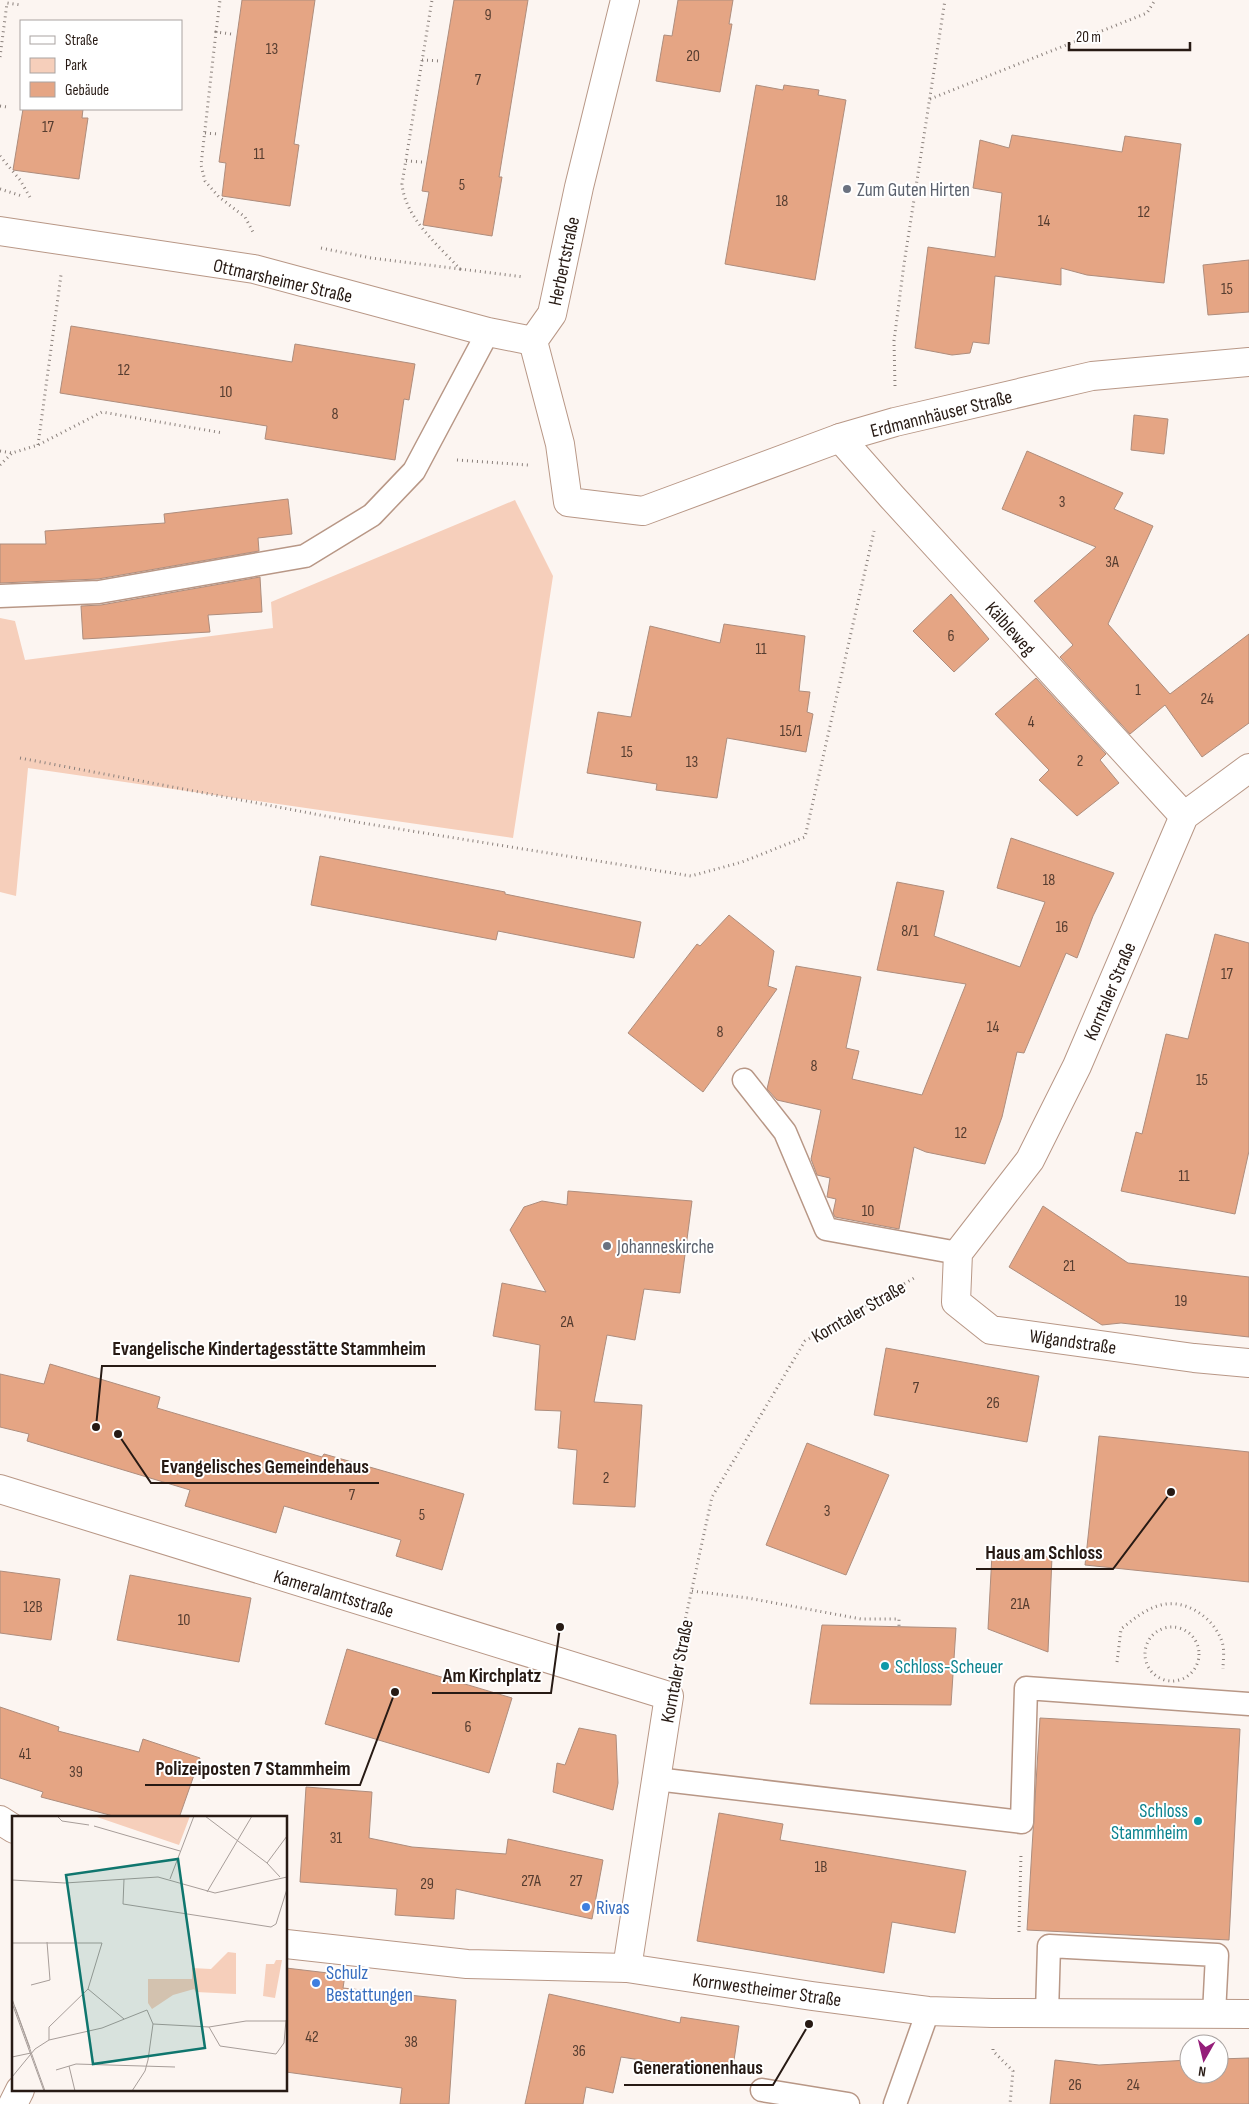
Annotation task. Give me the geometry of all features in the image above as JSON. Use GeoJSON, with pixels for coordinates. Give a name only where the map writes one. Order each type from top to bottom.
{"type":"FeatureCollection","features":[{"type":"Feature","properties":{"kind":"street","name":"Herbertstraße"},"geometry":{"type":"LineString","coordinates":[[533,341],[552,314],[579,187],[625,0]]}},
{"type":"Feature","properties":{"kind":"street","name":"Ottmarsheimer Straße"},"geometry":{"type":"LineString","coordinates":[[0,231],[254,269],[488,332],[533,341]]}},
{"type":"Feature","properties":{"kind":"street"},"geometry":{"type":"LineString","coordinates":[[533,341],[560,444],[563,468]]}},
{"type":"Feature","properties":{"kind":"street","name":"Erdmannhäuser Straße"},"geometry":{"type":"LineString","coordinates":[[563,468],[568,502],[643,511],[840,438],[895,422],[1092,376],[1249,362]]}},
{"type":"Feature","properties":{"kind":"street","name":"Kälbleweg"},"geometry":{"type":"LineString","coordinates":[[840,438],[1184,816]]}},
{"type":"Feature","properties":{"kind":"street"},"geometry":{"type":"LineString","coordinates":[[1184,816],[1249,768]]}},
{"type":"Feature","properties":{"kind":"street","name":"Korntaler Straße"},"geometry":{"type":"LineString","coordinates":[[958,1253],[1030,1160],[1077,1066],[1184,816]]}},
{"type":"Feature","properties":{"kind":"street","name":"Wigandstraße"},"geometry":{"type":"LineString","coordinates":[[958,1253],[956,1302],[991,1330],[1184,1357],[1249,1363]]}},
{"type":"Feature","properties":{"kind":"street","name":"Kameralamtsstraße"},"geometry":{"type":"LineString","coordinates":[[0,1489],[669,1696]]}},
{"type":"Feature","properties":{"kind":"street","name":"Korntaler Straße"},"geometry":{"type":"LineString","coordinates":[[627,1968],[669,1696]]}},
{"type":"Feature","properties":{"kind":"street"},"geometry":{"type":"LineString","coordinates":[[0,1820],[12,1828]]}},
{"type":"Feature","properties":{"kind":"street","name":"Kornwestheimer Straße"},"geometry":{"type":"LineString","coordinates":[[288,1944],[467,1964],[627,1968],[812,1996],[928,2011],[1249,2014]]}},
{"type":"Feature","properties":{"kind":"street"},"geometry":{"type":"LineString","coordinates":[[13,2104],[19,2092]]}},
{"type":"Feature","properties":{"kind":"lane"},"geometry":{"type":"LineString","coordinates":[[0,596],[99,592],[305,556],[372,515],[414,471],[488,332]]}},
{"type":"Feature","properties":{"kind":"lane"},"geometry":{"type":"LineString","coordinates":[[744,1080],[785,1132],[826,1229],[958,1253]]}},
{"type":"Feature","properties":{"kind":"lane"},"geometry":{"type":"LineString","coordinates":[[656,1779],[1022,1822],[1026,1688],[1249,1704]]}},
{"type":"Feature","properties":{"kind":"lane"},"geometry":{"type":"LineString","coordinates":[[1047,2013],[1049,1946],[1217,1955],[1214,2014]]}},
{"type":"Feature","properties":{"kind":"lane"},"geometry":{"type":"LineString","coordinates":[[895,2104],[928,2011]]}},
{"type":"Feature","properties":{"kind":"lane"},"geometry":{"type":"LineString","coordinates":[[762,2090],[848,2104]]}},
{"type":"Feature","properties":{"kind":"path"},"geometry":{"type":"LineString","coordinates":[[220,0],[202,165],[205,181],[219,198],[245,217],[254,235],[245,234]]}},
{"type":"Feature","properties":{"kind":"path"},"geometry":{"type":"LineString","coordinates":[[432,0],[402,184],[403,198],[418,221],[460,269]]}},
{"type":"Feature","properties":{"kind":"path"},"geometry":{"type":"LineString","coordinates":[[895,422],[894,341],[945,0]]}},
{"type":"Feature","properties":{"kind":"path"},"geometry":{"type":"LineString","coordinates":[[929,99],[1147,14],[1155,0]]}},
{"type":"Feature","properties":{"kind":"path"},"geometry":{"type":"LineString","coordinates":[[0,57],[7,2],[21,5]]}},
{"type":"Feature","properties":{"kind":"path"},"geometry":{"type":"LineString","coordinates":[[216,32],[231,34]]}},
{"type":"Feature","properties":{"kind":"path"},"geometry":{"type":"LineString","coordinates":[[422,60],[440,61]]}},
{"type":"Feature","properties":{"kind":"path"},"geometry":{"type":"LineString","coordinates":[[0,106],[8,107]]}},
{"type":"Feature","properties":{"kind":"path"},"geometry":{"type":"LineString","coordinates":[[205,133],[218,134]]}},
{"type":"Feature","properties":{"kind":"path"},"geometry":{"type":"LineString","coordinates":[[0,156],[20,180],[30,199]]}},
{"type":"Feature","properties":{"kind":"path"},"geometry":{"type":"LineString","coordinates":[[406,161],[423,162]]}},
{"type":"Feature","properties":{"kind":"path"},"geometry":{"type":"LineString","coordinates":[[0,189],[30,199],[40,200]]}},
{"type":"Feature","properties":{"kind":"path"},"geometry":{"type":"LineString","coordinates":[[313,246],[371,258],[514,275]]}},
{"type":"Feature","properties":{"kind":"path"},"geometry":{"type":"LineString","coordinates":[[38,445],[62,269]]}},
{"type":"Feature","properties":{"kind":"path"},"geometry":{"type":"LineString","coordinates":[[0,451],[12,453],[38,445],[102,412],[223,434]]}},
{"type":"Feature","properties":{"kind":"path"},"geometry":{"type":"LineString","coordinates":[[0,465],[12,453]]}},
{"type":"Feature","properties":{"kind":"path"},"geometry":{"type":"LineString","coordinates":[[422,458],[563,468]]}},
{"type":"Feature","properties":{"kind":"path"},"geometry":{"type":"LineString","coordinates":[[20,758],[362,823],[691,876],[742,862],[805,836],[875,528],[892,497]]}},
{"type":"Feature","properties":{"kind":"path","name":"Korntaler Straße"},"geometry":{"type":"LineString","coordinates":[[669,1696],[712,1497],[805,1342],[958,1253]]}},
{"type":"Feature","properties":{"kind":"path"},"geometry":{"type":"LineString","coordinates":[[692,1591],[748,1598],[861,1619],[899,1620],[899,1627]]}},
{"type":"Feature","properties":{"kind":"path"},"geometry":{"type":"LineString","coordinates":[[1121,1629],[1140,1613],[1163,1604],[1188,1606],[1208,1619],[1222,1642]]}},
{"type":"Feature","properties":{"kind":"path"},"geometry":{"type":"LineString","coordinates":[[1173,1627],[1183,1630],[1192,1636],[1197,1645],[1199,1656],[1196,1666],[1190,1674],[1181,1680],[1171,1682],[1160,1679],[1152,1672],[1146,1663],[1145,1653],[1147,1643],[1154,1634],[1163,1629],[1173,1627]]}},
{"type":"Feature","properties":{"kind":"path"},"geometry":{"type":"LineString","coordinates":[[1018,1936],[1022,1822]]}},
{"type":"Feature","properties":{"kind":"path"},"geometry":{"type":"LineString","coordinates":[[992,2013],[993,2051],[1013,2071],[1010,2104]]}},
{"type":"Feature","properties":{"kind":"green space"},"geometry":{"type":"Polygon","coordinates":[[[515,500],[553,576],[513,838],[28,768],[16,896],[0,892],[0,618],[15,621],[25,660],[273,628],[271,602],[515,500]]]}},
{"type":"Feature","properties":{"kind":"building"},"geometry":{"type":"Polygon","coordinates":[[[242,0],[315,0],[294,144],[299,145],[290,206],[222,196],[226,163],[219,162],[242,0]]]}},
{"type":"Feature","properties":{"kind":"building"},"geometry":{"type":"Polygon","coordinates":[[[454,0],[528,0],[499,177],[502,177],[492,236],[423,225],[429,192],[422,191],[454,0]]]}},
{"type":"Feature","properties":{"kind":"building"},"geometry":{"type":"Polygon","coordinates":[[[678,0],[733,0],[729,24],[732,24],[720,92],[656,81],[664,35],[672,36],[678,0]]]}},
{"type":"Feature","properties":{"kind":"building"},"geometry":{"type":"Polygon","coordinates":[[[756,85],[783,90],[784,85],[819,90],[818,95],[846,100],[815,280],[725,264],[756,85]]]}},
{"type":"Feature","properties":{"kind":"building"},"geometry":{"type":"Polygon","coordinates":[[[23,110],[83,110],[82,118],[88,118],[79,179],[13,170],[23,110]]]}},
{"type":"Feature","properties":{"kind":"building"},"geometry":{"type":"Polygon","coordinates":[[[1012,135],[1122,152],[1125,136],[1181,144],[1164,283],[1087,275],[1061,268],[1061,285],[995,276],[989,344],[973,342],[970,353],[952,355],[915,348],[928,247],[995,257],[1002,193],[973,188],[980,140],[1009,148],[1012,135]]]}},
{"type":"Feature","properties":{"kind":"building"},"geometry":{"type":"Polygon","coordinates":[[[1249,260],[1249,312],[1208,315],[1203,265],[1249,260]]]}},
{"type":"Feature","properties":{"kind":"building"},"geometry":{"type":"Polygon","coordinates":[[[71,326],[292,362],[295,344],[415,364],[409,400],[404,399],[395,460],[265,439],[267,426],[60,393],[71,326]]]}},
{"type":"Feature","properties":{"kind":"building"},"geometry":{"type":"Polygon","coordinates":[[[1134,415],[1168,419],[1164,454],[1131,450],[1134,415]]]}},
{"type":"Feature","properties":{"kind":"building"},"geometry":{"type":"Polygon","coordinates":[[[1027,451],[1123,493],[1114,509],[1153,526],[1108,624],[1170,694],[1249,634],[1249,723],[1202,757],[1165,705],[1130,734],[1060,657],[1073,645],[1034,601],[1096,547],[1002,509],[1027,451]]]}},
{"type":"Feature","properties":{"kind":"building"},"geometry":{"type":"Polygon","coordinates":[[[288,499],[292,534],[258,538],[259,551],[98,579],[0,583],[0,544],[46,544],[45,531],[165,523],[164,514],[288,499]]]}},
{"type":"Feature","properties":{"kind":"building"},"geometry":{"type":"Polygon","coordinates":[[[260,577],[262,612],[208,615],[210,632],[83,639],[81,606],[101,605],[260,577]]]}},
{"type":"Feature","properties":{"kind":"building"},"geometry":{"type":"Polygon","coordinates":[[[951,594],[989,639],[954,672],[913,631],[951,594]]]}},
{"type":"Feature","properties":{"kind":"building"},"geometry":{"type":"Polygon","coordinates":[[[724,624],[805,636],[799,691],[810,692],[807,712],[813,714],[806,752],[727,738],[717,798],[656,790],[657,784],[587,773],[598,712],[631,717],[650,626],[720,643],[724,624]]]}},
{"type":"Feature","properties":{"kind":"building"},"geometry":{"type":"Polygon","coordinates":[[[1036,678],[1106,754],[1100,760],[1119,783],[1077,816],[1039,780],[1049,770],[995,714],[1036,678]]]}},
{"type":"Feature","properties":{"kind":"building"},"geometry":{"type":"Polygon","coordinates":[[[1011,838],[1114,873],[1093,916],[1077,958],[1066,953],[1024,1053],[1017,1052],[1002,1117],[985,1164],[926,1152],[914,1147],[899,1229],[835,1217],[833,1213],[836,1199],[827,1197],[830,1178],[817,1175],[811,1159],[821,1110],[777,1100],[767,1089],[796,966],[861,977],[846,1048],[859,1051],[852,1079],[922,1095],[966,984],[877,970],[897,882],[944,891],[934,936],[1020,967],[1045,902],[997,888],[1011,838]]]}},
{"type":"Feature","properties":{"kind":"building"},"geometry":{"type":"Polygon","coordinates":[[[320,856],[505,892],[505,894],[641,922],[634,958],[498,931],[496,940],[311,905],[320,856]]]}},
{"type":"Feature","properties":{"kind":"building"},"geometry":{"type":"Polygon","coordinates":[[[729,915],[774,951],[768,986],[777,989],[703,1092],[628,1033],[697,944],[700,946],[729,915]]]}},
{"type":"Feature","properties":{"kind":"building"},"geometry":{"type":"Polygon","coordinates":[[[1215,934],[1249,943],[1249,1151],[1235,1214],[1121,1191],[1136,1132],[1142,1134],[1166,1034],[1188,1039],[1215,934]]]}},
{"type":"Feature","properties":{"kind":"building"},"geometry":{"type":"Polygon","coordinates":[[[568,1191],[692,1201],[680,1293],[644,1289],[635,1340],[607,1335],[594,1402],[642,1405],[635,1507],[573,1504],[577,1450],[558,1448],[561,1411],[535,1410],[540,1345],[493,1336],[502,1283],[546,1292],[510,1230],[524,1207],[542,1201],[567,1205],[568,1191]]]}},
{"type":"Feature","properties":{"kind":"building"},"geometry":{"type":"Polygon","coordinates":[[[1043,1206],[1128,1263],[1249,1277],[1249,1337],[1121,1323],[1102,1325],[1009,1267],[1043,1206]]]}},
{"type":"Feature","properties":{"kind":"building"},"geometry":{"type":"Polygon","coordinates":[[[886,1348],[1039,1376],[1027,1442],[874,1415],[886,1348]]]}},
{"type":"Feature","properties":{"kind":"building"},"geometry":{"type":"Polygon","coordinates":[[[50,1364],[160,1397],[157,1408],[322,1457],[324,1454],[464,1494],[442,1570],[396,1556],[401,1540],[284,1506],[276,1533],[185,1506],[190,1490],[27,1441],[29,1434],[0,1427],[0,1374],[44,1384],[50,1364]]]}},
{"type":"Feature","properties":{"kind":"building"},"geometry":{"type":"Polygon","coordinates":[[[1099,1436],[1249,1452],[1249,1582],[1085,1565],[1099,1436]]]}},
{"type":"Feature","properties":{"kind":"building"},"geometry":{"type":"Polygon","coordinates":[[[807,1443],[889,1475],[846,1575],[766,1545],[807,1443]]]}},
{"type":"Feature","properties":{"kind":"building"},"geometry":{"type":"Polygon","coordinates":[[[992,1554],[1052,1557],[1048,1652],[988,1629],[992,1554]]]}},
{"type":"Feature","properties":{"kind":"building"},"geometry":{"type":"Polygon","coordinates":[[[0,1571],[60,1579],[51,1640],[0,1633],[0,1571]]]}},
{"type":"Feature","properties":{"kind":"building"},"geometry":{"type":"Polygon","coordinates":[[[130,1575],[251,1598],[239,1662],[117,1640],[130,1575]]]}},
{"type":"Feature","properties":{"kind":"building","name":"Schloss-Scheuer"},"geometry":{"type":"Polygon","coordinates":[[[822,1625],[956,1628],[951,1705],[810,1704],[822,1625]]]}},
{"type":"Feature","properties":{"kind":"building"},"geometry":{"type":"Polygon","coordinates":[[[347,1649],[512,1698],[489,1773],[325,1724],[347,1649]]]}},
{"type":"Feature","properties":{"kind":"building"},"geometry":{"type":"Polygon","coordinates":[[[0,1707],[59,1727],[58,1731],[139,1752],[143,1739],[200,1758],[180,1816],[113,1816],[41,1797],[43,1792],[0,1778],[0,1707]]]}},
{"type":"Feature","properties":{"kind":"building","name":"Schloss Stammheim"},"geometry":{"type":"Polygon","coordinates":[[[1040,1718],[1240,1729],[1229,1940],[1027,1930],[1040,1718]]]}},
{"type":"Feature","properties":{"kind":"building"},"geometry":{"type":"Polygon","coordinates":[[[579,1728],[616,1735],[618,1783],[613,1810],[553,1792],[557,1763],[565,1765],[579,1728]]]}},
{"type":"Feature","properties":{"kind":"building"},"geometry":{"type":"Polygon","coordinates":[[[306,1787],[372,1792],[369,1838],[412,1847],[506,1854],[508,1839],[603,1860],[592,1919],[456,1889],[454,1919],[395,1915],[397,1889],[300,1882],[306,1787]]]}},
{"type":"Feature","properties":{"kind":"building"},"geometry":{"type":"Polygon","coordinates":[[[719,1813],[783,1824],[780,1840],[966,1871],[955,1933],[892,1922],[884,1973],[697,1941],[719,1813]]]}},
{"type":"Feature","properties":{"kind":"building"},"geometry":{"type":"Polygon","coordinates":[[[288,1968],[345,1975],[343,1988],[456,2000],[449,2104],[400,2104],[402,2088],[288,2072],[288,1968]]]}},
{"type":"Feature","properties":{"kind":"building"},"geometry":{"type":"Polygon","coordinates":[[[549,1994],[680,2023],[681,2017],[739,2026],[732,2074],[621,2057],[613,2093],[586,2087],[583,2104],[525,2104],[549,1994]]]}},
{"type":"Feature","properties":{"kind":"building"},"geometry":{"type":"Polygon","coordinates":[[[1249,2058],[1249,2104],[1050,2104],[1055,2060],[1099,2065],[1179,2061],[1179,2084],[1229,2084],[1229,2059],[1249,2058]]]}},
{"type":"Feature","properties":{"kind":"place","name":"Zum Guten Hirten"},"geometry":{"type":"Point","coordinates":[847,189]}},
{"type":"Feature","properties":{"kind":"place","name":"Johanneskirche"},"geometry":{"type":"Point","coordinates":[607,1246]}},
{"type":"Feature","properties":{"kind":"place","name":"Evangelische Kindertagesstätte Stammheim"},"geometry":{"type":"Point","coordinates":[96,1427]}},
{"type":"Feature","properties":{"kind":"place","name":"Evangelisches Gemeindehaus"},"geometry":{"type":"Point","coordinates":[118,1434]}},
{"type":"Feature","properties":{"kind":"place","name":"Haus am Schloss"},"geometry":{"type":"Point","coordinates":[1171,1492]}},
{"type":"Feature","properties":{"kind":"place","name":"Am Kirchplatz"},"geometry":{"type":"Point","coordinates":[560,1627]}},
{"type":"Feature","properties":{"kind":"place","name":"Schloss-Scheuer"},"geometry":{"type":"Point","coordinates":[885,1666]}},
{"type":"Feature","properties":{"kind":"place","name":"Polizeiposten 7 Stammheim"},"geometry":{"type":"Point","coordinates":[395,1692]}},
{"type":"Feature","properties":{"kind":"place","name":"Schloss Stammheim"},"geometry":{"type":"Point","coordinates":[1198,1821]}},
{"type":"Feature","properties":{"kind":"place","name":"Rivas"},"geometry":{"type":"Point","coordinates":[586,1907]}},
{"type":"Feature","properties":{"kind":"place","name":"Schulz Bestattungen"},"geometry":{"type":"Point","coordinates":[316,1983]}},
{"type":"Feature","properties":{"kind":"place","name":"Generationenhaus"},"geometry":{"type":"Point","coordinates":[809,2024]}}]}
